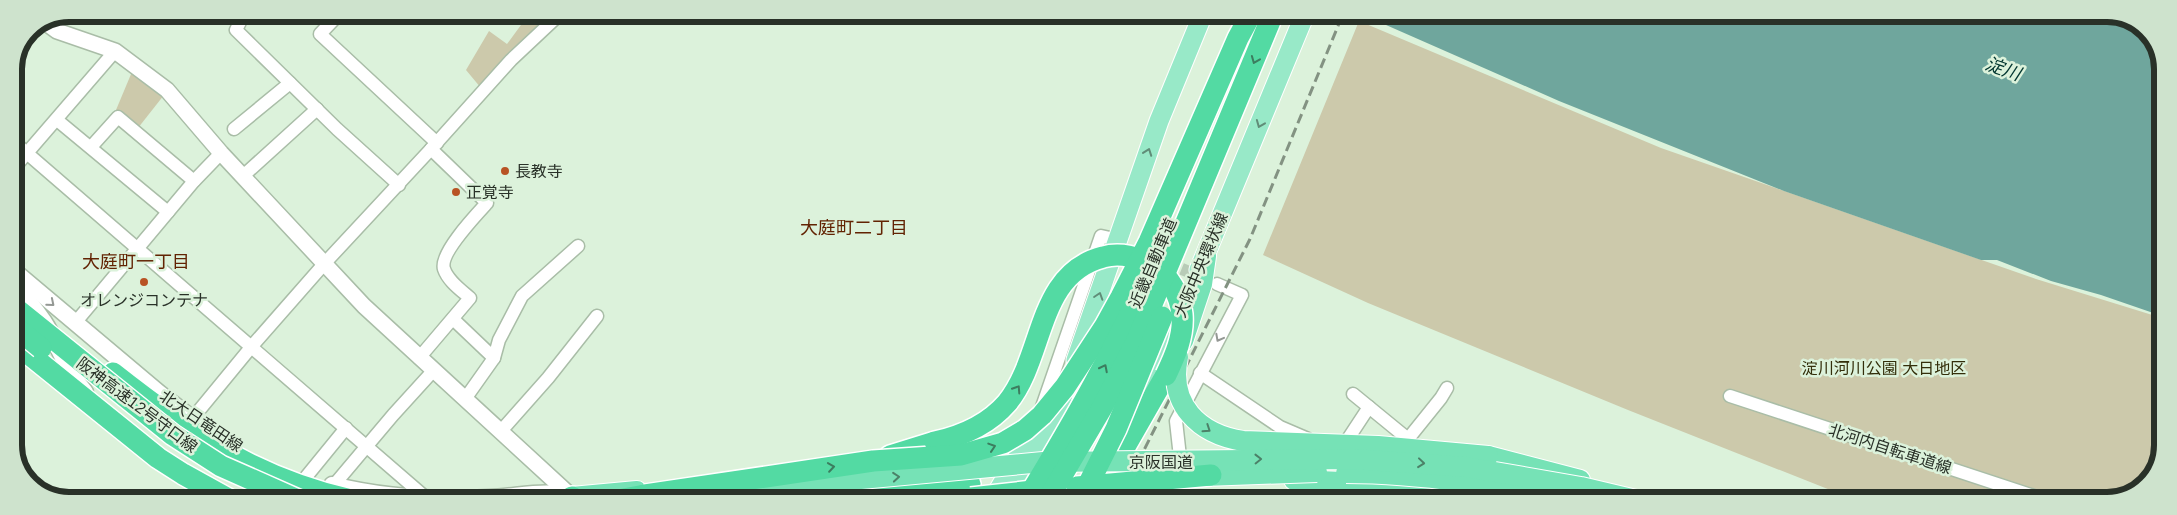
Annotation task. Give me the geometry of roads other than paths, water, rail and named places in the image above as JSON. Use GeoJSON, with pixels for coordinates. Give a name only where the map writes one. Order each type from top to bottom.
{"type":"FeatureCollection","features":[{"type":"Feature","properties":{"kind":"highway"},"geometry":{"type":"LineString","coordinates":[[664,492],[728,481],[873,461],[945,457],[993,447],[1025,430],[1054,403],[1106,326],[1136,270],[1238,38],[1248,22]]}},
{"type":"Feature","properties":{"kind":"highway","name":"近畿自動車道"},"geometry":{"type":"LineString","coordinates":[[1031,492],[1088,398],[1136,304],[1250,22]]}},
{"type":"Feature","properties":{"kind":"highway","name":"近畿自動車道"},"geometry":{"type":"LineString","coordinates":[[1047,492],[1103,406],[1130,356],[1234,112],[1270,22]]}},
{"type":"Feature","properties":{"kind":"highway"},"geometry":{"type":"LineString","coordinates":[[1085,492],[1116,428],[1150,347],[1198,221],[1234,112]]}},
{"type":"Feature","properties":{"kind":"highway"},"geometry":{"type":"LineString","coordinates":[[873,461],[966,433],[996,414],[1006,404],[1022,381],[1052,300],[1060,285],[1072,272],[1090,261],[1109,255],[1121,255],[1149,264],[1170,281],[1179,300],[1182,330],[1174,359],[1166,375],[1099,492]]}},
{"type":"Feature","properties":{"kind":"highway"},"geometry":{"type":"LineString","coordinates":[[1206,256],[1202,284],[1170,353],[1180,397],[1187,410],[1203,427],[1228,439],[1244,441],[1420,448],[1488,456],[1563,474],[1614,492]]}},
{"type":"Feature","properties":{"kind":"highway"},"geometry":{"type":"LineString","coordinates":[[23,303],[71,338],[158,408],[223,451],[287,482],[323,492]]}},
{"type":"Feature","properties":{"kind":"highway","name":"阪神高速12号守口線"},"geometry":{"type":"LineString","coordinates":[[23,314],[150,419],[181,441],[247,479],[279,492]]}},
{"type":"Feature","properties":{"kind":"highway","name":"阪神高速12号守口線"},"geometry":{"type":"LineString","coordinates":[[23,333],[166,447],[214,477],[244,492]]}},
{"type":"Feature","properties":{"kind":"highway"},"geometry":{"type":"LineString","coordinates":[[23,349],[158,458],[216,492]]}},
{"type":"Feature","properties":{"kind":"highway"},"geometry":{"type":"LineString","coordinates":[[1086,492],[1115,443],[1149,374]]}},
{"type":"Feature","properties":{"kind":"highway","name":"京阪国道"},"geometry":{"type":"LineString","coordinates":[[1210,468],[1298,458],[1408,462],[1466,467],[1524,476],[1598,492]]}},
{"type":"Feature","properties":{"kind":"highway","name":"京阪国道"},"geometry":{"type":"LineString","coordinates":[[722,492],[1042,462],[1407,476],[1464,482],[1523,492]]}},
{"type":"Feature","properties":{"kind":"highway"},"geometry":{"type":"LineString","coordinates":[[1053,492],[1210,468]]}},
{"type":"Feature","properties":{"kind":"highway"},"geometry":{"type":"LineString","coordinates":[[1139,492],[1213,482],[1300,480],[1359,492]]}},
{"type":"Feature","properties":{"kind":"highway"},"geometry":{"type":"LineString","coordinates":[[616,492],[648,492]]}},
{"type":"Feature","properties":{"kind":"highway"},"geometry":{"type":"LineString","coordinates":[[952,492],[1008,492]]}},
{"type":"Feature","properties":{"kind":"main road"},"geometry":{"type":"LineString","coordinates":[[1015,492],[1046,437],[1087,334],[1159,122],[1200,22]]}},
{"type":"Feature","properties":{"kind":"main road","name":"大阪中央環状線"},"geometry":{"type":"LineString","coordinates":[[1206,256],[1303,22]]}},
{"type":"Feature","properties":{"kind":"main road","name":"北大日竜田線"},"geometry":{"type":"LineString","coordinates":[[23,278],[192,419],[229,443],[276,466],[306,477],[371,492]]}},
{"type":"Feature","properties":{"kind":"main road"},"geometry":{"type":"LineString","coordinates":[[23,295],[44,322],[72,375],[104,412],[187,471],[225,492]]}},
{"type":"Feature","properties":{"kind":"main road"},"geometry":{"type":"LineString","coordinates":[[997,492],[1034,431],[1087,334]]}},
{"type":"Feature","properties":{"kind":"main road"},"geometry":{"type":"LineString","coordinates":[[1046,492],[1082,421],[1095,404],[1111,390],[1170,353]]}},
{"type":"Feature","properties":{"kind":"main road"},"geometry":{"type":"LineString","coordinates":[[1074,492],[1149,374],[1170,353]]}},
{"type":"Feature","properties":{"kind":"street"},"geometry":{"type":"LineString","coordinates":[[240,22],[236,30],[399,185]]}},
{"type":"Feature","properties":{"kind":"street"},"geometry":{"type":"LineString","coordinates":[[331,22],[320,34],[434,146],[487,202],[458,236],[444,260],[443,268],[447,276],[470,298],[419,358]]}},
{"type":"Feature","properties":{"kind":"street"},"geometry":{"type":"LineString","coordinates":[[192,419],[252,346],[324,264],[399,185],[511,60],[551,22]]}},
{"type":"Feature","properties":{"kind":"street"},"geometry":{"type":"LineString","coordinates":[[50,27],[57,32],[115,51],[167,90],[221,153],[364,306],[566,492]]}},
{"type":"Feature","properties":{"kind":"street"},"geometry":{"type":"LineString","coordinates":[[22,158],[115,51]]}},
{"type":"Feature","properties":{"kind":"street"},"geometry":{"type":"LineString","coordinates":[[234,129],[290,83]]}},
{"type":"Feature","properties":{"kind":"street"},"geometry":{"type":"LineString","coordinates":[[243,176],[317,109]]}},
{"type":"Feature","properties":{"kind":"street"},"geometry":{"type":"LineString","coordinates":[[91,147],[118,117],[194,181]]}},
{"type":"Feature","properties":{"kind":"street"},"geometry":{"type":"LineString","coordinates":[[57,120],[168,212]]}},
{"type":"Feature","properties":{"kind":"street"},"geometry":{"type":"LineString","coordinates":[[22,149],[420,492]]}},
{"type":"Feature","properties":{"kind":"street"},"geometry":{"type":"LineString","coordinates":[[75,322],[194,181],[221,153]]}},
{"type":"Feature","properties":{"kind":"street"},"geometry":{"type":"LineString","coordinates":[[1034,431],[1106,237]]}},
{"type":"Feature","properties":{"kind":"street"},"geometry":{"type":"LineString","coordinates":[[465,399],[494,358],[499,340],[522,296],[578,246]]}},
{"type":"Feature","properties":{"kind":"street"},"geometry":{"type":"LineString","coordinates":[[1183,486],[1176,421],[1242,295],[1217,284]]}},
{"type":"Feature","properties":{"kind":"street"},"geometry":{"type":"LineString","coordinates":[[501,431],[548,378],[597,316]]}},
{"type":"Feature","properties":{"kind":"street"},"geometry":{"type":"LineString","coordinates":[[453,319],[494,358]]}},
{"type":"Feature","properties":{"kind":"street"},"geometry":{"type":"LineString","coordinates":[[334,485],[433,371]]}},
{"type":"Feature","properties":{"kind":"street"},"geometry":{"type":"LineString","coordinates":[[1200,373],[1280,427],[1310,440],[1342,448],[1367,461],[1369,466],[1364,492]]}},
{"type":"Feature","properties":{"kind":"street"},"geometry":{"type":"LineString","coordinates":[[1367,461],[1377,455],[1395,450],[1408,438],[1447,388]]}},
{"type":"Feature","properties":{"kind":"street"},"geometry":{"type":"LineString","coordinates":[[1353,394],[1408,438]]}},
{"type":"Feature","properties":{"kind":"street","name":"北河内自転車道線"},"geometry":{"type":"LineString","coordinates":[[1730,396],[2022,492]]}},
{"type":"Feature","properties":{"kind":"street"},"geometry":{"type":"LineString","coordinates":[[1342,448],[1370,407]]}},
{"type":"Feature","properties":{"kind":"street"},"geometry":{"type":"LineString","coordinates":[[306,477],[346,428]]}},
{"type":"Feature","properties":{"kind":"water"},"geometry":{"type":"Polygon","coordinates":[[[1071,22],[1091,22],[1086,24],[1075,25],[1071,22]]]}},
{"type":"Feature","properties":{"kind":"water","name":"淀川"},"geometry":{"type":"Polygon","coordinates":[[[1379,22],[2108,22],[2123,25],[2143,39],[2151,52],[2154,66],[2154,313],[2101,295],[2051,281],[1997,260],[1981,260],[1784,191],[1559,101],[1379,22]]]}},
{"type":"Feature","properties":{"kind":"tunnel"},"geometry":{"type":"LineString","coordinates":[[1165,262],[1206,279]]}},
{"type":"Feature","properties":{"kind":"railway"},"geometry":{"type":"LineString","coordinates":[[1120,492],[1142,454],[1250,239],[1340,22]]}},
{"type":"Feature","properties":{"kind":"place","name":"長教寺"},"geometry":{"type":"Point","coordinates":[505,171]}},
{"type":"Feature","properties":{"kind":"place","name":"正覚寺"},"geometry":{"type":"Point","coordinates":[456,192]}},
{"type":"Feature","properties":{"kind":"place","name":"オレンジコンテナ"},"geometry":{"type":"Point","coordinates":[144,282]}},
{"type":"Feature","properties":{"kind":"district","name":"大庭町二丁目"},"geometry":{"type":"Point","coordinates":[854,228]}},
{"type":"Feature","properties":{"kind":"district","name":"大庭町一丁目"},"geometry":{"type":"Point","coordinates":[136,262]}},
{"type":"Feature","properties":{"kind":"park label","name":"淀川河川公園 大日地区"},"geometry":{"type":"Point","coordinates":[1884,368]}}]}
